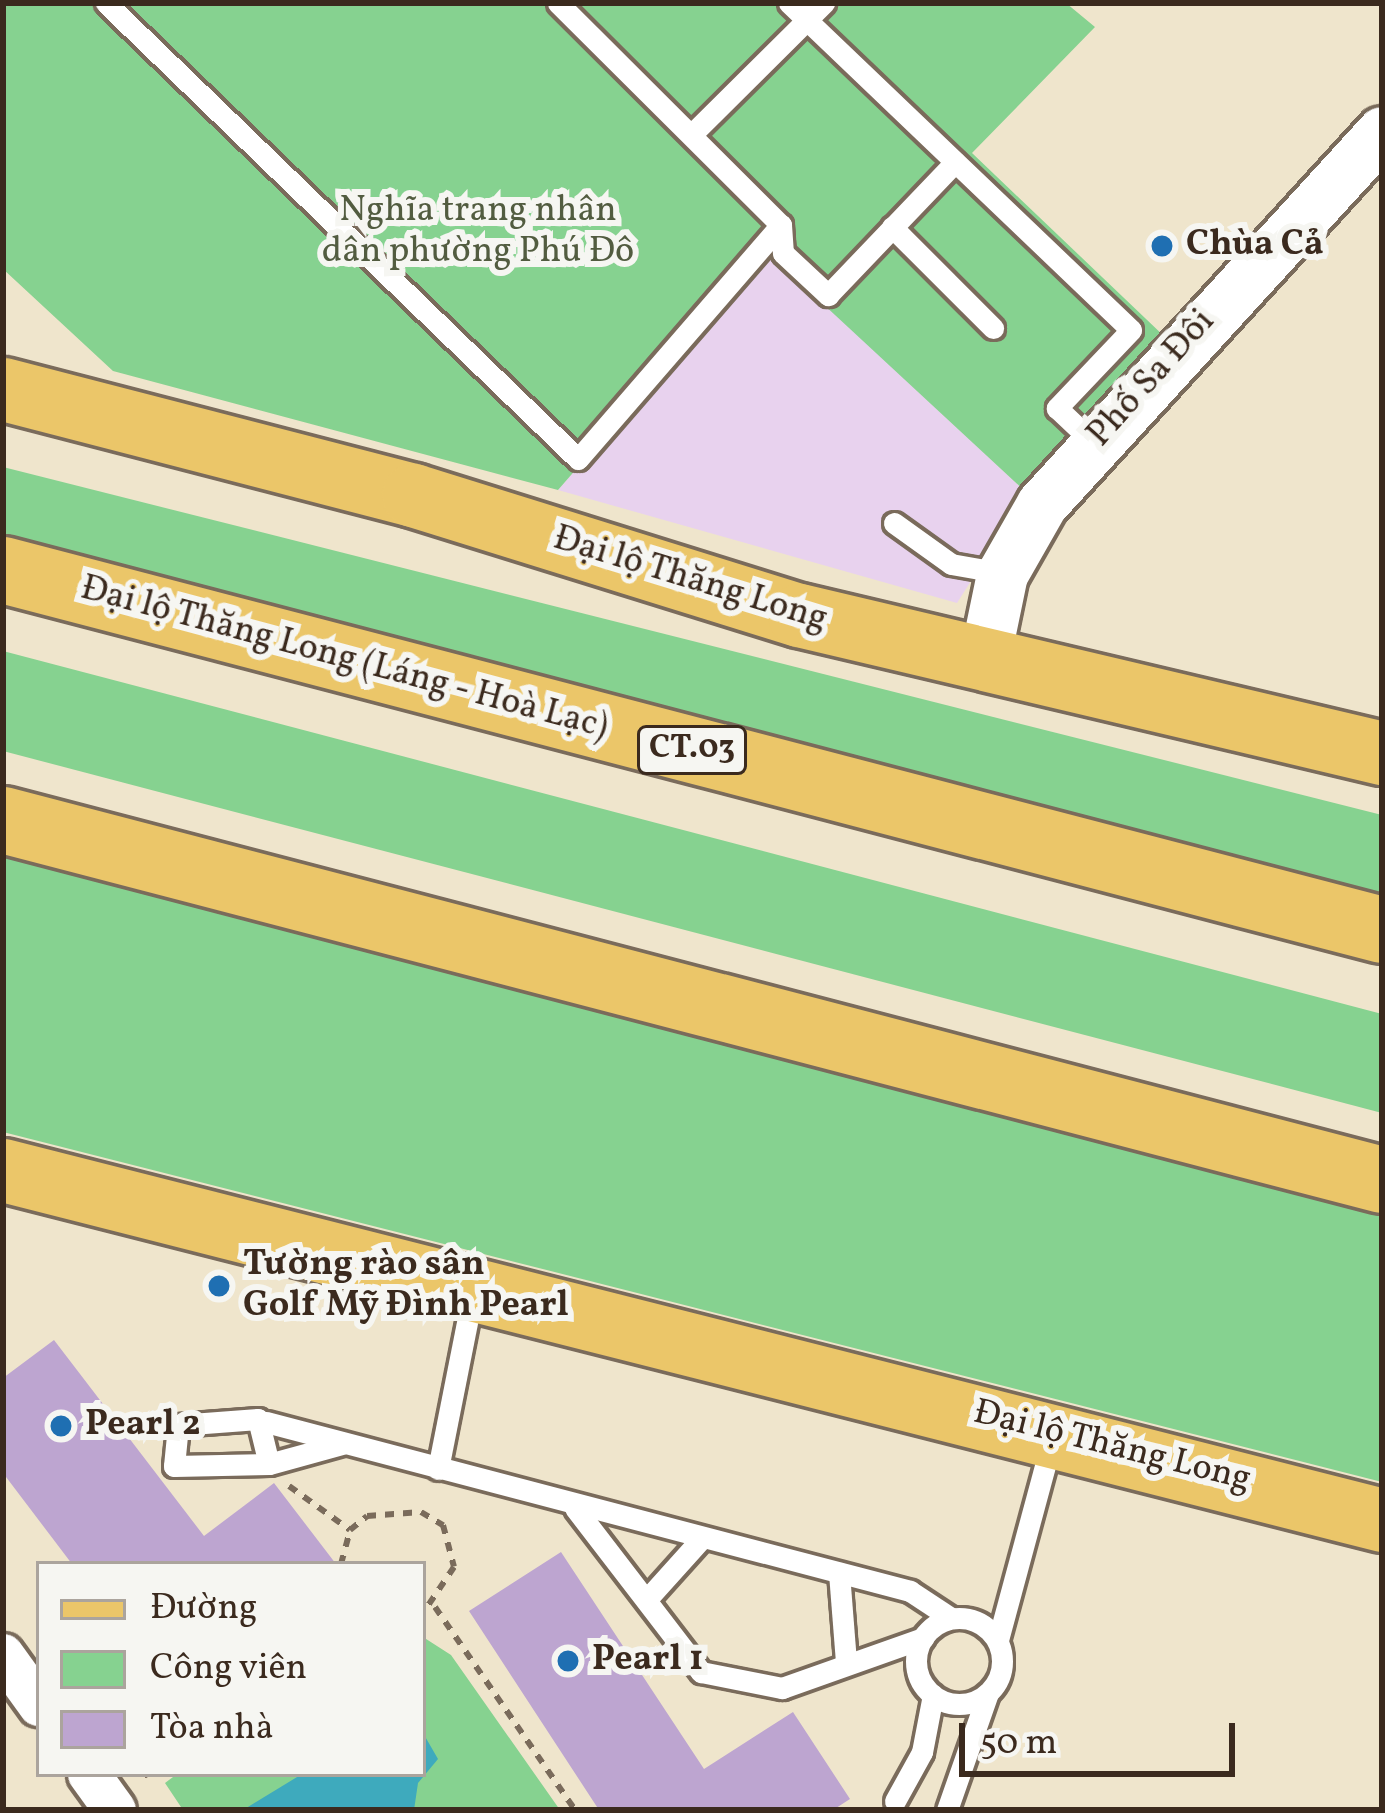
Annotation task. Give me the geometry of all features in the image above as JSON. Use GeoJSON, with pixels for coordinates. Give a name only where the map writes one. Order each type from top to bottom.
{"type":"FeatureCollection","features":[{"type":"Feature","properties":{"kind":"highway","name":"Đại lộ Thăng Long (Láng - Hoà Lạc)"},"geometry":{"type":"LineString","coordinates":[[3,570],[1382,930]]}},
{"type":"Feature","properties":{"kind":"highway"},"geometry":{"type":"LineString","coordinates":[[3,820],[1382,1180]]}},
{"type":"Feature","properties":{"kind":"main road","name":"Đại lộ Thăng Long"},"geometry":{"type":"LineString","coordinates":[[3,389],[984,661],[1382,753]]}},
{"type":"Feature","properties":{"kind":"main road","name":"Đại lộ Thăng Long"},"geometry":{"type":"LineString","coordinates":[[3,1170],[1054,1431],[1382,1520]]}},
{"type":"Feature","properties":{"kind":"street","name":"Phố Sa Đôi"},"geometry":{"type":"LineString","coordinates":[[984,661],[1002,574],[1094,443],[1382,133]]}},
{"type":"Feature","properties":{"kind":"street"},"geometry":{"type":"LineString","coordinates":[[3,1655],[36,1701]]}},
{"type":"Feature","properties":{"kind":"street"},"geometry":{"type":"LineString","coordinates":[[90,1777],[115,1810]]}},
{"type":"Feature","properties":{"kind":"lane"},"geometry":{"type":"LineString","coordinates":[[106,3],[132,12],[578,459],[781,225]]}},
{"type":"Feature","properties":{"kind":"lane"},"geometry":{"type":"LineString","coordinates":[[558,3],[781,225],[783,253],[828,295],[955,162]]}},
{"type":"Feature","properties":{"kind":"lane"},"geometry":{"type":"LineString","coordinates":[[789,3],[1131,330],[1057,409],[1094,443]]}},
{"type":"Feature","properties":{"kind":"lane"},"geometry":{"type":"LineString","coordinates":[[693,133],[824,3]]}},
{"type":"Feature","properties":{"kind":"lane"},"geometry":{"type":"LineString","coordinates":[[892,227],[993,328]]}},
{"type":"Feature","properties":{"kind":"lane"},"geometry":{"type":"LineString","coordinates":[[894,523],[951,564],[1002,574]]}},
{"type":"Feature","properties":{"kind":"lane"},"geometry":{"type":"LineString","coordinates":[[438,1469],[474,1286]]}},
{"type":"Feature","properties":{"kind":"lane"},"geometry":{"type":"LineString","coordinates":[[343,1444],[265,1465],[182,1472],[171,1432],[266,1421],[575,1507],[910,1591],[951,1618],[978,1622],[998,1640]]}},
{"type":"Feature","properties":{"kind":"lane"},"geometry":{"type":"LineString","coordinates":[[265,1465],[266,1421]]}},
{"type":"Feature","properties":{"kind":"lane"},"geometry":{"type":"LineString","coordinates":[[954,1807],[988,1693],[1002,1667],[998,1640],[1054,1431]]}},
{"type":"Feature","properties":{"kind":"lane"},"geometry":{"type":"LineString","coordinates":[[575,1507],[701,1672],[779,1689],[923,1638],[951,1618]]}},
{"type":"Feature","properties":{"kind":"lane"},"geometry":{"type":"LineString","coordinates":[[648,1598],[702,1538]]}},
{"type":"Feature","properties":{"kind":"lane"},"geometry":{"type":"LineString","coordinates":[[839,1573],[846,1662]]}},
{"type":"Feature","properties":{"kind":"lane"},"geometry":{"type":"LineString","coordinates":[[923,1638],[917,1670],[933,1695],[961,1703],[988,1693]]}},
{"type":"Feature","properties":{"kind":"lane"},"geometry":{"type":"LineString","coordinates":[[895,1801],[922,1752],[933,1695]]}},
{"type":"Feature","properties":{"kind":"path"},"geometry":{"type":"LineString","coordinates":[[265,1465],[350,1530]]}},
{"type":"Feature","properties":{"kind":"path"},"geometry":{"type":"LineString","coordinates":[[342,1561],[350,1530],[387,1509],[442,1525],[454,1567],[435,1607],[426,1612]]}},
{"type":"Feature","properties":{"kind":"path"},"geometry":{"type":"LineString","coordinates":[[435,1607],[575,1810]]}},
{"type":"Feature","properties":{"kind":"shaded area"},"geometry":{"type":"Polygon","coordinates":[[[766,250],[1027,493],[957,603],[558,490],[766,250]]]}},
{"type":"Feature","properties":{"kind":"green space","name":"Nghĩa trang nhân dân phường Phú Đô"},"geometry":{"type":"Polygon","coordinates":[[[3,3],[1066,3],[1095,27],[972,153],[1167,339],[1027,493],[766,251],[558,490],[113,371],[3,269],[3,3]]]}},
{"type":"Feature","properties":{"kind":"green space"},"geometry":{"type":"Polygon","coordinates":[[[3,467],[1382,815],[1382,908],[3,540],[3,467]]]}},
{"type":"Feature","properties":{"kind":"green space"},"geometry":{"type":"Polygon","coordinates":[[[3,651],[1382,1014],[1382,1113],[3,751],[3,651]]]}},
{"type":"Feature","properties":{"kind":"green space"},"geometry":{"type":"Polygon","coordinates":[[[3,835],[1382,1206],[1382,1482],[3,1132],[3,835]]]}},
{"type":"Feature","properties":{"kind":"green space"},"geometry":{"type":"Polygon","coordinates":[[[426,1639],[451,1655],[560,1810],[183,1810],[165,1783],[173,1777],[426,1777],[426,1639]]]}},
{"type":"Feature","properties":{"kind":"water"},"geometry":{"type":"Polygon","coordinates":[[[426,1738],[438,1759],[426,1773],[426,1738]]]}},
{"type":"Feature","properties":{"kind":"water"},"geometry":{"type":"Polygon","coordinates":[[[297,1777],[423,1777],[414,1810],[243,1810],[297,1777]]]}},
{"type":"Feature","properties":{"kind":"building","name":"Pearl 2"},"geometry":{"type":"Polygon","coordinates":[[[54,1340],[204,1536],[274,1483],[334,1561],[70,1561],[3,1473],[3,1378],[54,1340]]]}},
{"type":"Feature","properties":{"kind":"building","name":"Pearl 1"},"geometry":{"type":"Polygon","coordinates":[[[561,1552],[704,1769],[793,1712],[850,1799],[833,1810],[599,1810],[469,1611],[561,1552]]]}},
{"type":"Feature","properties":{"kind":"place","name":"Chùa Cả"},"geometry":{"type":"Point","coordinates":[1162,246]}},
{"type":"Feature","properties":{"kind":"place","name":"Tường rào sân Golf Mỹ Đình Pearl"},"geometry":{"type":"Point","coordinates":[219,1286]}},
{"type":"Feature","properties":{"kind":"place","name":"Pearl 2"},"geometry":{"type":"Point","coordinates":[61,1426]}},
{"type":"Feature","properties":{"kind":"place","name":"Pearl 1"},"geometry":{"type":"Point","coordinates":[568,1661]}}]}
